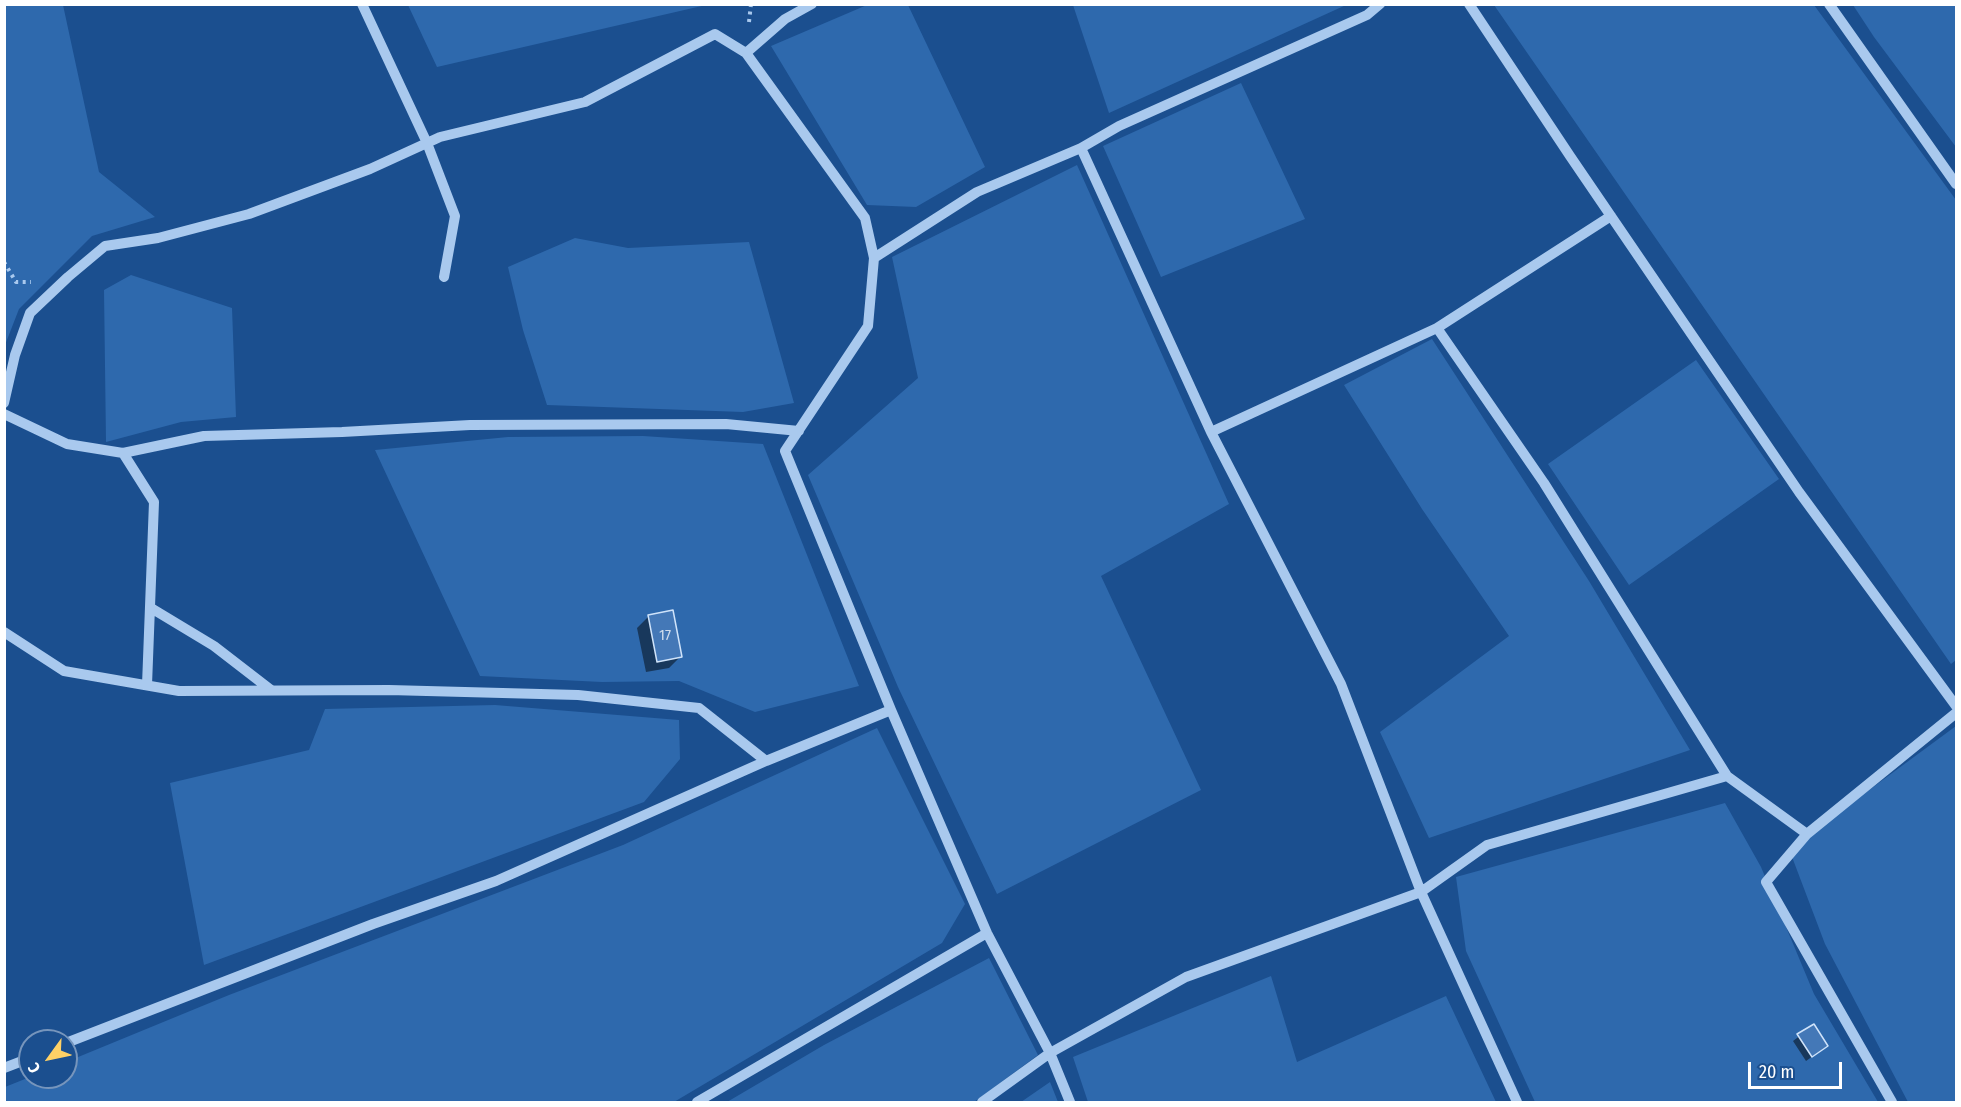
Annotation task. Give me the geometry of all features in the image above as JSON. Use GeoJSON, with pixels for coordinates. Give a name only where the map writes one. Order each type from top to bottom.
{"type":"FeatureCollection","features":[{"type":"Feature","properties":{"kind":"street"},"geometry":{"type":"LineString","coordinates":[[362,4],[427,143],[454,216],[444,277]]}},
{"type":"Feature","properties":{"kind":"street"},"geometry":{"type":"LineString","coordinates":[[746,53],[785,19],[812,4]]}},
{"type":"Feature","properties":{"kind":"street"},"geometry":{"type":"LineString","coordinates":[[874,258],[977,192],[1081,148],[1119,126],[1367,15],[1380,4]]}},
{"type":"Feature","properties":{"kind":"street"},"geometry":{"type":"LineString","coordinates":[[1470,4],[1799,492],[1956,706]]}},
{"type":"Feature","properties":{"kind":"street"},"geometry":{"type":"LineString","coordinates":[[1828,4],[1956,184]]}},
{"type":"Feature","properties":{"kind":"street"},"geometry":{"type":"LineString","coordinates":[[4,403],[15,355],[30,313],[105,246],[158,238],[249,214],[370,169],[440,137],[585,102],[715,34],[746,53],[865,218],[874,258],[868,326],[785,452],[891,710],[987,933],[1050,1053],[1070,1102]]}},
{"type":"Feature","properties":{"kind":"street"},"geometry":{"type":"LineString","coordinates":[[1081,148],[1211,432],[1341,684],[1421,892],[1517,1102]]}},
{"type":"Feature","properties":{"kind":"street"},"geometry":{"type":"LineString","coordinates":[[1211,432],[1437,327],[1611,216]]}},
{"type":"Feature","properties":{"kind":"street"},"geometry":{"type":"LineString","coordinates":[[1437,327],[1544,483],[1727,776],[1807,834]]}},
{"type":"Feature","properties":{"kind":"street"},"geometry":{"type":"LineString","coordinates":[[4,414],[67,444],[123,453],[204,436],[470,425],[726,424],[799,430]]}},
{"type":"Feature","properties":{"kind":"street"},"geometry":{"type":"LineString","coordinates":[[123,453],[154,502],[147,685]]}},
{"type":"Feature","properties":{"kind":"street"},"geometry":{"type":"LineString","coordinates":[[150,608],[214,646],[271,690]]}},
{"type":"Feature","properties":{"kind":"street"},"geometry":{"type":"LineString","coordinates":[[4,632],[64,671],[179,691],[388,690],[579,695],[699,708],[766,761]]}},
{"type":"Feature","properties":{"kind":"street"},"geometry":{"type":"LineString","coordinates":[[78,1038],[373,924],[496,881],[766,761],[891,710]]}},
{"type":"Feature","properties":{"kind":"street"},"geometry":{"type":"LineString","coordinates":[[1892,1102],[1766,882],[1807,834],[1956,712]]}},
{"type":"Feature","properties":{"kind":"street"},"geometry":{"type":"LineString","coordinates":[[982,1102],[1050,1053],[1186,977],[1421,892],[1487,845],[1727,776]]}},
{"type":"Feature","properties":{"kind":"street"},"geometry":{"type":"LineString","coordinates":[[696,1102],[987,933]]}},
{"type":"Feature","properties":{"kind":"path"},"geometry":{"type":"LineString","coordinates":[[4,262],[7,271],[16,282],[68,278]]}},
{"type":"Feature","properties":{"kind":"shaded area"},"geometry":{"type":"Polygon","coordinates":[[[5,4],[63,5],[99,172],[155,217],[92,236],[19,309],[5,345],[5,4]]]}},
{"type":"Feature","properties":{"kind":"shaded area"},"geometry":{"type":"Polygon","coordinates":[[[1073,4],[1346,5],[1109,113],[1073,4]]]}},
{"type":"Feature","properties":{"kind":"shaded area"},"geometry":{"type":"Polygon","coordinates":[[[408,5],[706,5],[437,67],[408,5]]]}},
{"type":"Feature","properties":{"kind":"shaded area"},"geometry":{"type":"Polygon","coordinates":[[[867,5],[908,5],[985,167],[916,207],[867,205],[771,46],[867,5]]]}},
{"type":"Feature","properties":{"kind":"shaded area"},"geometry":{"type":"Polygon","coordinates":[[[1494,5],[1814,5],[1956,200],[1956,660],[1951,664],[1494,5]]]}},
{"type":"Feature","properties":{"kind":"shaded area"},"geometry":{"type":"Polygon","coordinates":[[[1853,5],[1956,5],[1956,147],[1874,37],[1853,5]]]}},
{"type":"Feature","properties":{"kind":"shaded area"},"geometry":{"type":"Polygon","coordinates":[[[1241,83],[1305,219],[1161,277],[1103,146],[1241,83]]]}},
{"type":"Feature","properties":{"kind":"shaded area"},"geometry":{"type":"Polygon","coordinates":[[[1077,165],[1229,504],[1101,576],[1201,790],[997,894],[898,687],[808,475],[918,378],[892,257],[1077,165]]]}},
{"type":"Feature","properties":{"kind":"shaded area"},"geometry":{"type":"Polygon","coordinates":[[[575,238],[628,248],[749,242],[794,403],[743,412],[547,405],[523,330],[508,267],[575,238]]]}},
{"type":"Feature","properties":{"kind":"shaded area"},"geometry":{"type":"Polygon","coordinates":[[[131,275],[232,308],[236,417],[181,422],[106,442],[104,290],[131,275]]]}},
{"type":"Feature","properties":{"kind":"shaded area"},"geometry":{"type":"Polygon","coordinates":[[[1432,339],[1589,581],[1690,750],[1429,838],[1380,732],[1509,636],[1422,509],[1344,385],[1432,339]]]}},
{"type":"Feature","properties":{"kind":"shaded area"},"geometry":{"type":"Polygon","coordinates":[[[1696,360],[1779,479],[1629,585],[1548,464],[1696,360]]]}},
{"type":"Feature","properties":{"kind":"shaded area"},"geometry":{"type":"Polygon","coordinates":[[[643,436],[763,444],[859,686],[755,712],[679,681],[602,682],[480,676],[375,450],[508,437],[643,436]]]}},
{"type":"Feature","properties":{"kind":"shaded area"},"geometry":{"type":"Polygon","coordinates":[[[495,705],[679,720],[680,759],[644,802],[204,965],[170,783],[309,750],[325,709],[495,705]]]}},
{"type":"Feature","properties":{"kind":"shaded area"},"geometry":{"type":"Polygon","coordinates":[[[1956,726],[1956,1102],[1908,1102],[1825,944],[1789,849],[1956,726]]]}},
{"type":"Feature","properties":{"kind":"shaded area"},"geometry":{"type":"Polygon","coordinates":[[[877,728],[965,904],[942,943],[674,1102],[5,1102],[5,1087],[18,1082],[18,1089],[78,1089],[78,1057],[229,995],[623,845],[877,728]]]}},
{"type":"Feature","properties":{"kind":"shaded area"},"geometry":{"type":"Polygon","coordinates":[[[1725,803],[1761,867],[1814,994],[1878,1102],[1535,1102],[1466,951],[1456,877],[1725,803]]]}},
{"type":"Feature","properties":{"kind":"shaded area"},"geometry":{"type":"Polygon","coordinates":[[[989,958],[1038,1055],[974,1102],[727,1102],[824,1045],[989,958]]]}},
{"type":"Feature","properties":{"kind":"shaded area"},"geometry":{"type":"Polygon","coordinates":[[[1271,976],[1297,1062],[1446,996],[1496,1102],[1088,1102],[1073,1057],[1271,976]]]}},
{"type":"Feature","properties":{"kind":"shaded area"},"geometry":{"type":"Polygon","coordinates":[[[1050,1082],[1058,1102],[1021,1102],[1050,1082]]]}},
{"type":"Feature","properties":{"kind":"building"},"geometry":{"type":"Polygon","coordinates":[[[673,610],[682,657],[657,662],[648,615],[673,610]]]}},
{"type":"Feature","properties":{"kind":"building"},"geometry":{"type":"Polygon","coordinates":[[[1814,1024],[1828,1046],[1812,1057],[1797,1034],[1814,1024]]]}}]}
